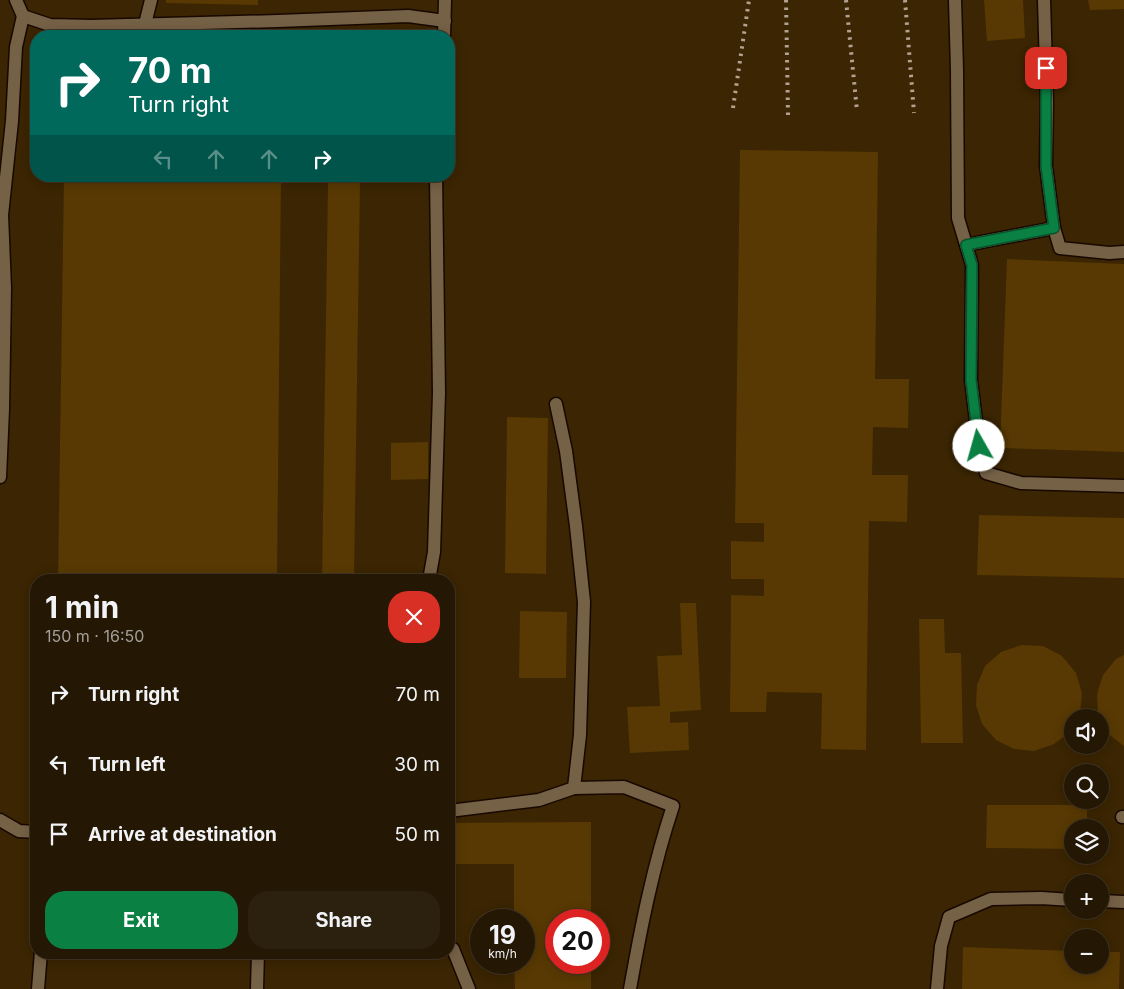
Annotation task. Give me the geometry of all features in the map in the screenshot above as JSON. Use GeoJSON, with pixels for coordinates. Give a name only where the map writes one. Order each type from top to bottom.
{"type":"FeatureCollection","features":[{"type":"Feature","properties":{"kind":"lane"},"geometry":{"type":"LineString","coordinates":[[0,477],[2,215],[12,121],[16,47],[23,16],[16,0]]}},
{"type":"Feature","properties":{"kind":"lane"},"geometry":{"type":"LineString","coordinates":[[145,24],[151,0]]}},
{"type":"Feature","properties":{"kind":"lane"},"geometry":{"type":"LineString","coordinates":[[444,30],[445,0]]}},
{"type":"Feature","properties":{"kind":"lane"},"geometry":{"type":"LineString","coordinates":[[955,0],[958,218],[972,265],[971,380],[979,446],[986,473],[1021,483],[1124,486]]}},
{"type":"Feature","properties":{"kind":"lane"},"geometry":{"type":"LineString","coordinates":[[1044,0],[1047,102],[1046,166],[1054,228],[1060,248],[1109,253],[1124,252]]}},
{"type":"Feature","properties":{"kind":"lane"},"geometry":{"type":"LineString","coordinates":[[23,16],[50,25],[91,26],[278,22],[408,16],[445,21]]}},
{"type":"Feature","properties":{"kind":"lane"},"geometry":{"type":"LineString","coordinates":[[430,574],[434,552],[439,392],[436,182]]}},
{"type":"Feature","properties":{"kind":"lane"},"geometry":{"type":"LineString","coordinates":[[966,245],[1054,228]]}},
{"type":"Feature","properties":{"kind":"lane"},"geometry":{"type":"LineString","coordinates":[[556,404],[567,460],[584,602],[580,735],[574,788]]}},
{"type":"Feature","properties":{"kind":"lane"},"geometry":{"type":"LineString","coordinates":[[455,810],[539,800],[574,788],[624,786],[673,806],[661,843],[641,923],[630,989]]}},
{"type":"Feature","properties":{"kind":"lane"},"geometry":{"type":"LineString","coordinates":[[0,820],[19,831],[30,832]]}},
{"type":"Feature","properties":{"kind":"lane"},"geometry":{"type":"LineString","coordinates":[[937,989],[941,946],[949,916],[991,899],[1064,899]]}},
{"type":"Feature","properties":{"kind":"lane"},"geometry":{"type":"LineString","coordinates":[[1109,901],[1124,902]]}},
{"type":"Feature","properties":{"kind":"lane"},"geometry":{"type":"LineString","coordinates":[[455,954],[470,989]]}},
{"type":"Feature","properties":{"kind":"lane"},"geometry":{"type":"LineString","coordinates":[[38,989],[40,959]]}},
{"type":"Feature","properties":{"kind":"lane"},"geometry":{"type":"LineString","coordinates":[[257,989],[258,959]]}},
{"type":"Feature","properties":{"kind":"shaded area"},"geometry":{"type":"Polygon","coordinates":[[[0,0],[1124,0],[1124,989],[0,989],[0,0]]]}},
{"type":"Feature","properties":{"kind":"building"},"geometry":{"type":"Polygon","coordinates":[[[166,0],[258,0],[258,5],[166,3],[166,0]]]}},
{"type":"Feature","properties":{"kind":"building"},"geometry":{"type":"Polygon","coordinates":[[[984,0],[1023,0],[1025,38],[987,41],[984,0]]]}},
{"type":"Feature","properties":{"kind":"building"},"geometry":{"type":"Polygon","coordinates":[[[1088,0],[1124,0],[1124,9],[1090,10],[1088,0]]]}},
{"type":"Feature","properties":{"kind":"building"},"geometry":{"type":"Polygon","coordinates":[[[740,150],[878,152],[875,379],[909,379],[908,428],[873,427],[872,475],[908,475],[907,522],[869,521],[866,750],[821,749],[822,693],[767,692],[766,712],[730,712],[731,595],[764,596],[764,579],[731,579],[731,541],[764,542],[764,523],[735,523],[740,150]]]}},
{"type":"Feature","properties":{"kind":"building"},"geometry":{"type":"Polygon","coordinates":[[[64,182],[281,182],[277,574],[58,574],[64,182]]]}},
{"type":"Feature","properties":{"kind":"building"},"geometry":{"type":"Polygon","coordinates":[[[328,183],[360,183],[354,574],[322,574],[328,183]]]}},
{"type":"Feature","properties":{"kind":"building"},"geometry":{"type":"Polygon","coordinates":[[[1007,259],[1124,264],[1124,452],[1000,448],[1007,259]]]}},
{"type":"Feature","properties":{"kind":"building"},"geometry":{"type":"Polygon","coordinates":[[[507,417],[548,418],[546,574],[505,573],[507,417]]]}},
{"type":"Feature","properties":{"kind":"building"},"geometry":{"type":"Polygon","coordinates":[[[428,442],[428,479],[391,480],[391,443],[428,442]]]}},
{"type":"Feature","properties":{"kind":"building"},"geometry":{"type":"Polygon","coordinates":[[[979,515],[1124,518],[1124,578],[977,575],[979,515]]]}},
{"type":"Feature","properties":{"kind":"building"},"geometry":{"type":"Polygon","coordinates":[[[680,603],[696,603],[701,710],[670,712],[670,723],[688,722],[689,750],[630,753],[627,707],[660,706],[657,656],[682,655],[680,603]]]}},
{"type":"Feature","properties":{"kind":"building"},"geometry":{"type":"Polygon","coordinates":[[[520,611],[567,612],[566,678],[519,678],[520,611]]]}},
{"type":"Feature","properties":{"kind":"building"},"geometry":{"type":"Polygon","coordinates":[[[919,619],[944,619],[945,653],[961,653],[963,743],[921,743],[919,619]]]}},
{"type":"Feature","properties":{"kind":"building"},"geometry":{"type":"Polygon","coordinates":[[[1022,645],[1043,646],[1062,656],[1076,673],[1082,693],[1080,709],[1064,709],[1064,736],[1054,744],[1034,751],[1014,749],[996,740],[982,724],[976,705],[977,685],[985,666],[1001,652],[1022,645]]]}},
{"type":"Feature","properties":{"kind":"building"},"geometry":{"type":"Polygon","coordinates":[[[1124,655],[1124,746],[1109,734],[1109,709],[1098,709],[1097,694],[1103,675],[1116,659],[1124,655]]]}},
{"type":"Feature","properties":{"kind":"building"},"geometry":{"type":"Polygon","coordinates":[[[987,805],[1064,805],[1064,809],[1087,809],[1087,819],[1064,819],[1064,849],[986,848],[987,805]]]}},
{"type":"Feature","properties":{"kind":"building"},"geometry":{"type":"Polygon","coordinates":[[[591,822],[591,909],[545,909],[545,974],[591,974],[591,989],[515,989],[514,974],[535,974],[535,909],[514,909],[514,864],[455,864],[455,823],[591,822]]]}},
{"type":"Feature","properties":{"kind":"building"},"geometry":{"type":"Polygon","coordinates":[[[963,947],[1064,951],[1064,974],[1109,974],[1109,952],[1120,952],[1119,989],[962,989],[963,947]]]}},
{"type":"Feature","properties":{"kind":"railway"},"geometry":{"type":"LineString","coordinates":[[733,108],[749,0]]}},
{"type":"Feature","properties":{"kind":"railway"},"geometry":{"type":"LineString","coordinates":[[786,0],[788,115]]}},
{"type":"Feature","properties":{"kind":"railway"},"geometry":{"type":"LineString","coordinates":[[846,0],[857,111]]}},
{"type":"Feature","properties":{"kind":"railway"},"geometry":{"type":"LineString","coordinates":[[905,0],[914,113]]}},
{"type":"Feature","properties":{"kind":"route"},"geometry":{"type":"LineString","coordinates":[[979,446],[971,380],[972,265],[966,245],[1054,228],[1046,166],[1046,68]]}}]}
